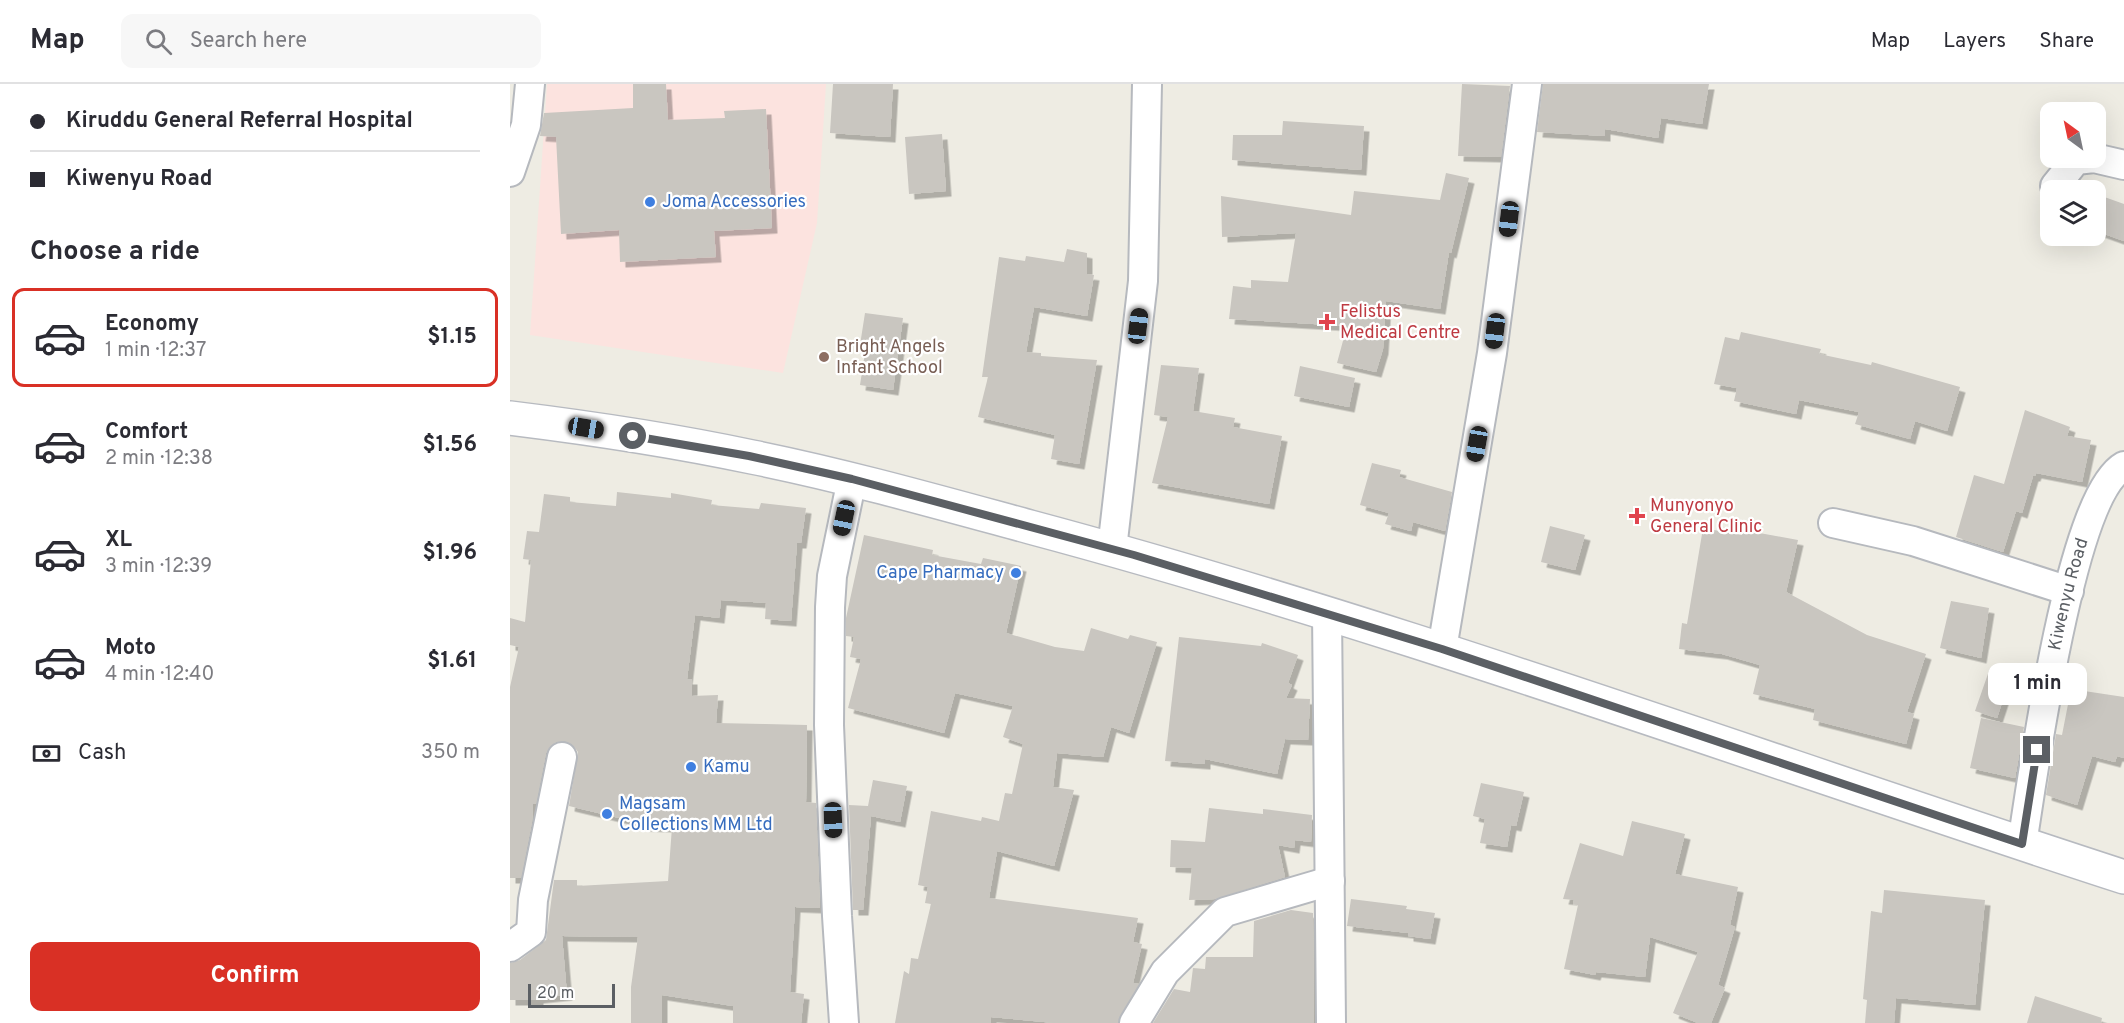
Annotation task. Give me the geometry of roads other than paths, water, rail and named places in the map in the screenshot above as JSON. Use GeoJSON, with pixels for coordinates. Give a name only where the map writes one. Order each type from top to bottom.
{"type":"FeatureCollection","features":[{"type":"Feature","properties":{"kind":"main road"},"geometry":{"type":"LineString","coordinates":[[510,418],[586,428],[749,456],[852,479],[1112,549],[1327,612],[1442,649],[2124,877]]}},
{"type":"Feature","properties":{"kind":"street"},"geometry":{"type":"LineString","coordinates":[[510,172],[526,125],[530,84]]}},
{"type":"Feature","properties":{"kind":"street"},"geometry":{"type":"LineString","coordinates":[[1112,549],[1143,281],[1147,84]]}},
{"type":"Feature","properties":{"kind":"street"},"geometry":{"type":"LineString","coordinates":[[1442,649],[1492,353],[1527,84]]}},
{"type":"Feature","properties":{"kind":"street"},"geometry":{"type":"LineString","coordinates":[[2060,180],[2076,160],[2094,158],[2124,165]]}},
{"type":"Feature","properties":{"kind":"street","name":"Kiwenyu Road"},"geometry":{"type":"LineString","coordinates":[[2022,844],[2057,634],[2090,516],[2104,485],[2116,470],[2124,466]]}},
{"type":"Feature","properties":{"kind":"street"},"geometry":{"type":"LineString","coordinates":[[844,1023],[829,725],[830,607],[832,576],[852,479]]}},
{"type":"Feature","properties":{"kind":"street"},"geometry":{"type":"LineString","coordinates":[[1833,523],[1913,541],[2069,591]]}},
{"type":"Feature","properties":{"kind":"street"},"geometry":{"type":"LineString","coordinates":[[1327,612],[1331,1023]]}},
{"type":"Feature","properties":{"kind":"street"},"geometry":{"type":"LineString","coordinates":[[510,947],[531,932],[533,900],[562,757]]}},
{"type":"Feature","properties":{"kind":"street"},"geometry":{"type":"LineString","coordinates":[[1134,1023],[1166,972],[1225,912],[1330,881]]}},
{"type":"Feature","properties":{"kind":"place","name":"Joma Accessories"},"geometry":{"type":"Point","coordinates":[650,202]}},
{"type":"Feature","properties":{"kind":"place","name":"Felistus Medical Centre"},"geometry":{"type":"Point","coordinates":[1327,322]}},
{"type":"Feature","properties":{"kind":"place","name":"Bright Angels Infant School"},"geometry":{"type":"Point","coordinates":[824,357]}},
{"type":"Feature","properties":{"kind":"place","name":"Munyonyo General Clinic"},"geometry":{"type":"Point","coordinates":[1637,516]}},
{"type":"Feature","properties":{"kind":"place","name":"Cape Pharmacy"},"geometry":{"type":"Point","coordinates":[1016,573]}},
{"type":"Feature","properties":{"kind":"place","name":"Kamu"},"geometry":{"type":"Point","coordinates":[691,767]}},
{"type":"Feature","properties":{"kind":"place","name":"Magsam Collections MM Ltd"},"geometry":{"type":"Point","coordinates":[607,814]}}]}
